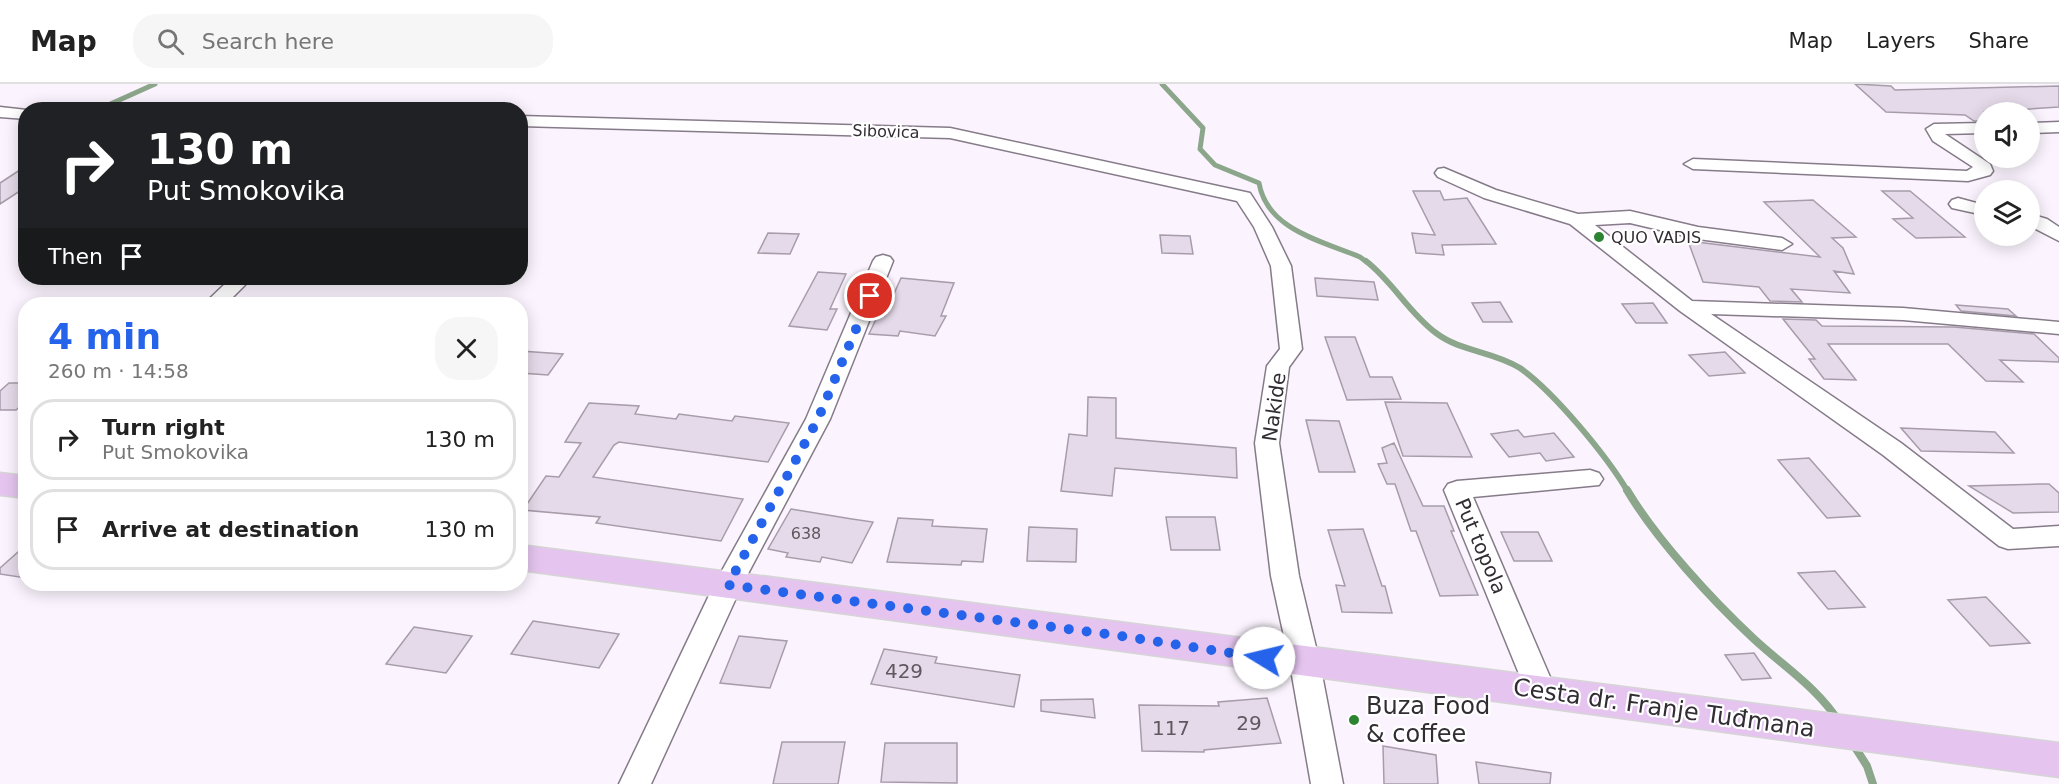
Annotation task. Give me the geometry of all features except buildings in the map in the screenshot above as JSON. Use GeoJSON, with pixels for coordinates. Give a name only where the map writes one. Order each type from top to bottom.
{"type":"FeatureCollection","features":[{"type":"Feature","properties":{"kind":"main road","name":"Cesta dr. Franje Tuđmana"},"geometry":{"type":"LineString","coordinates":[[528,558],[1114,635],[1305,664],[1541,691],[2059,760]]}},
{"type":"Feature","properties":{"kind":"street"},"geometry":{"type":"LineString","coordinates":[[0,112],[18,113]]}},
{"type":"Feature","properties":{"kind":"street","name":"Sibovica"},"geometry":{"type":"LineString","coordinates":[[528,122],[950,133],[1244,197]]}},
{"type":"Feature","properties":{"kind":"street"},"geometry":{"type":"LineString","coordinates":[[2040,128],[2059,127]]}},
{"type":"Feature","properties":{"kind":"street"},"geometry":{"type":"LineString","coordinates":[[1974,128],[1934,129],[1939,137],[1974,160]]}},
{"type":"Feature","properties":{"kind":"street"},"geometry":{"type":"LineString","coordinates":[[1693,164],[1968,176],[1984,171],[1983,168]]}},
{"type":"Feature","properties":{"kind":"street"},"geometry":{"type":"LineString","coordinates":[[1444,173],[1490,194],[1577,220],[1630,217],[1698,233],[1782,244]]}},
{"type":"Feature","properties":{"kind":"street","name":"Nakide"},"geometry":{"type":"LineString","coordinates":[[1244,197],[1263,227],[1281,266],[1291,349],[1278,366],[1267,443],[1285,576],[1305,664],[1327,784]]}},
{"type":"Feature","properties":{"kind":"street"},"geometry":{"type":"LineString","coordinates":[[1958,204],[1974,208]]}},
{"type":"Feature","properties":{"kind":"street"},"geometry":{"type":"LineString","coordinates":[[1577,220],[1687,307],[1892,449],[2008,540],[2059,536]]}},
{"type":"Feature","properties":{"kind":"street"},"geometry":{"type":"LineString","coordinates":[[2040,223],[2059,235]]}},
{"type":"Feature","properties":{"kind":"street"},"geometry":{"type":"LineString","coordinates":[[634,784],[728,585],[818,419],[883,261]]}},
{"type":"Feature","properties":{"kind":"street"},"geometry":{"type":"LineString","coordinates":[[222,297],[235,285]]}},
{"type":"Feature","properties":{"kind":"street"},"geometry":{"type":"LineString","coordinates":[[1687,307],[1903,314],[2059,328]]}},
{"type":"Feature","properties":{"kind":"street","name":"Put topola"},"geometry":{"type":"LineString","coordinates":[[1541,691],[1457,490],[1590,479]]}},
{"type":"Feature","properties":{"kind":"waterway"},"geometry":{"type":"LineString","coordinates":[[115,102],[155,84]]}},
{"type":"Feature","properties":{"kind":"waterway"},"geometry":{"type":"LineString","coordinates":[[1162,84],[1203,128],[1200,149],[1215,165],[1259,183],[1264,199],[1273,212],[1298,232],[1360,257],[1368,263]]}},
{"type":"Feature","properties":{"kind":"waterway"},"geometry":{"type":"LineString","coordinates":[[1366,261],[1436,333],[1456,344],[1510,362],[1533,378],[1578,425],[1628,492]]}},
{"type":"Feature","properties":{"kind":"waterway"},"geometry":{"type":"LineString","coordinates":[[1627,490],[1653,528],[1703,588],[1754,639],[1811,688],[1839,722]]}},
{"type":"Feature","properties":{"kind":"waterway"},"geometry":{"type":"LineString","coordinates":[[1853,744],[1867,766],[1873,784]]}},
{"type":"Feature","properties":{"kind":"place","name":"QUO VADIS"},"geometry":{"type":"Point","coordinates":[1599,237]}},
{"type":"Feature","properties":{"kind":"place","name":"Buza Food & coffee"},"geometry":{"type":"Point","coordinates":[1354,720]}},
{"type":"Feature","properties":{"kind":"route"},"geometry":{"type":"LineString","coordinates":[[870,296],[818,419],[728,585],[1114,635],[1264,658]]}}]}
